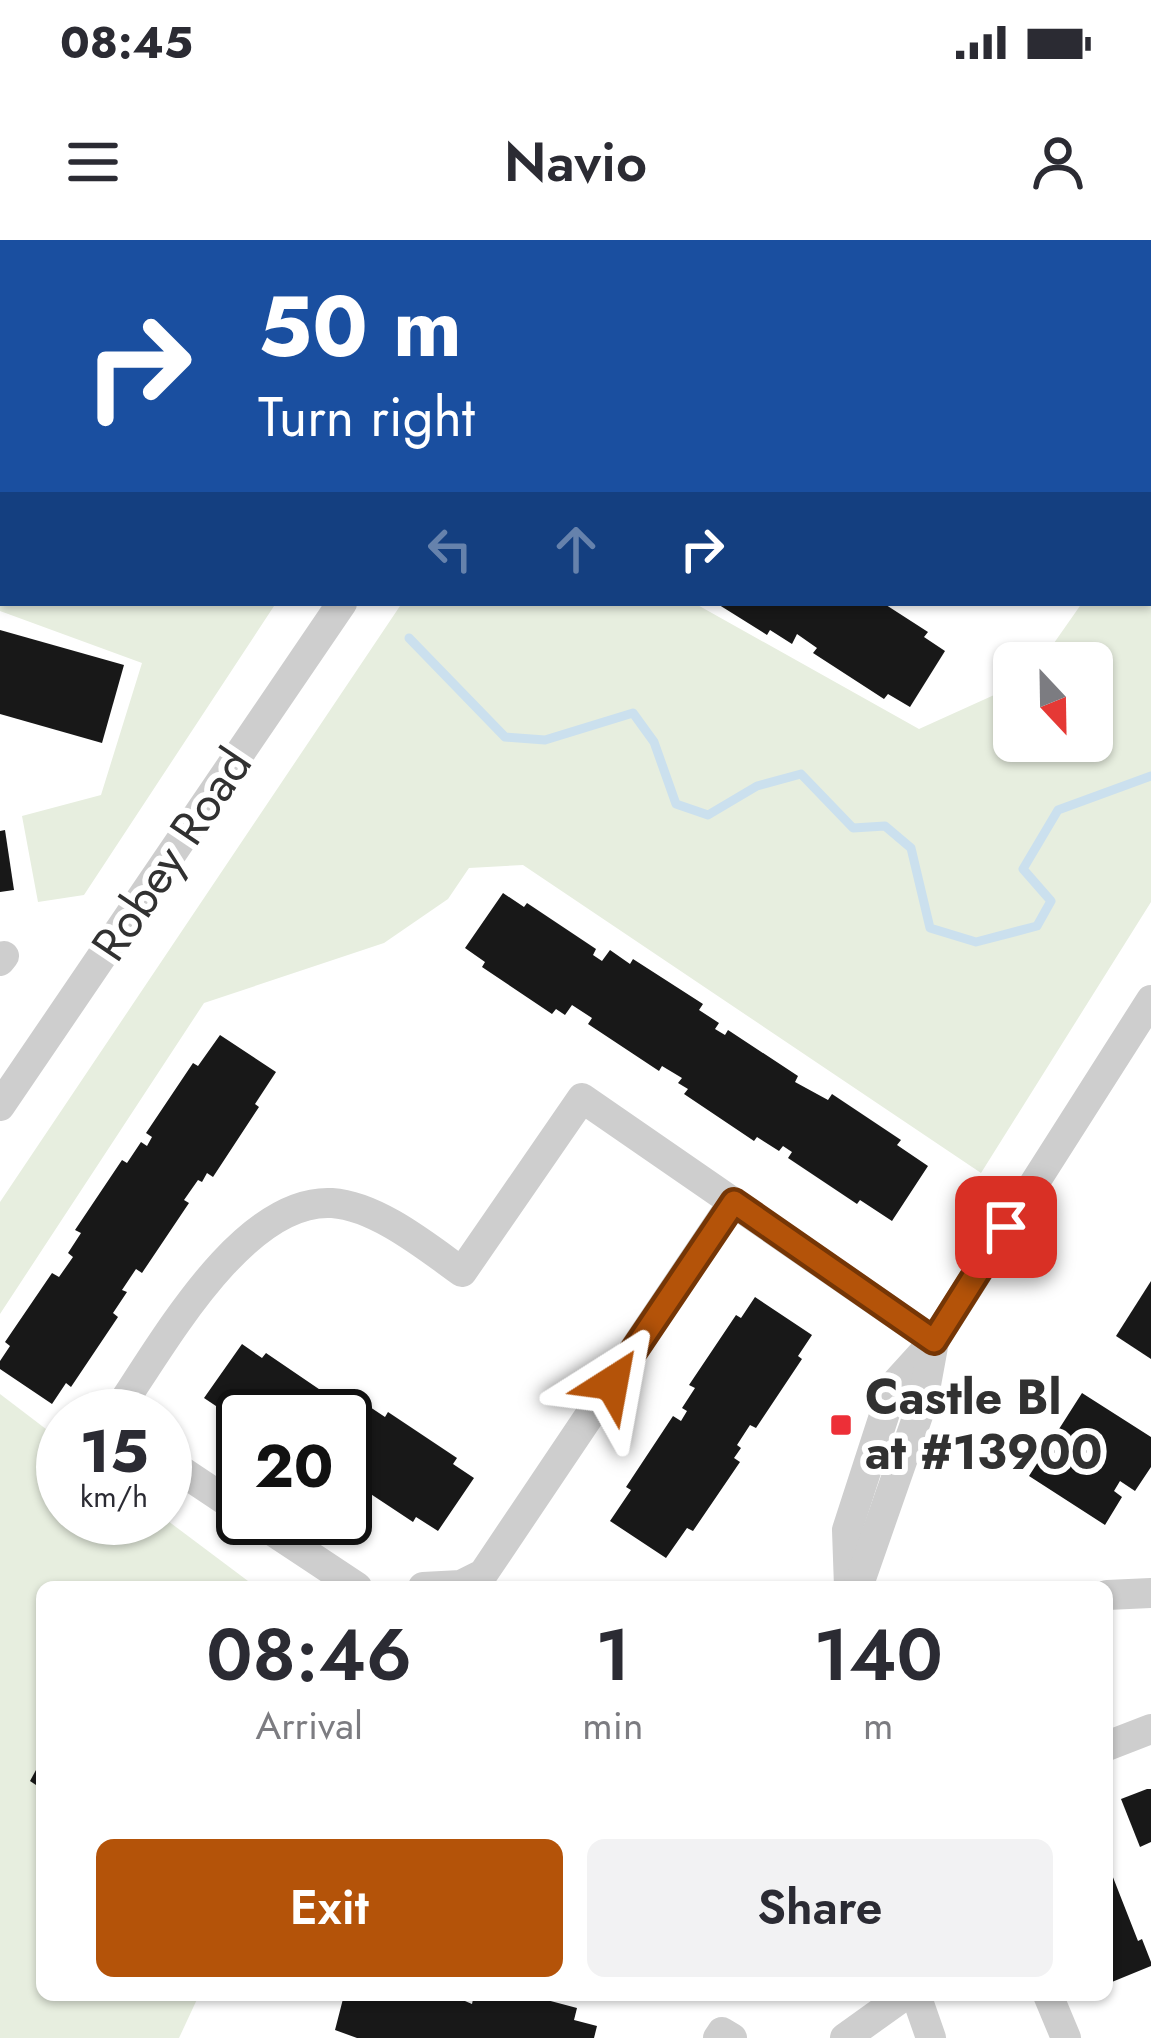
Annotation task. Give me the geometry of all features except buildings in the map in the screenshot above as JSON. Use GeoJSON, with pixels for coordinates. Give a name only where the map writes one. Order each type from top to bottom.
{"type":"FeatureCollection","features":[{"type":"Feature","properties":{"kind":"street","name":"Robey Road"},"geometry":{"type":"LineString","coordinates":[[0,1106],[340,606]]}},
{"type":"Feature","properties":{"kind":"street"},"geometry":{"type":"LineString","coordinates":[[853,1581],[847,1529],[894,1385],[934,1341],[1151,1000]]}},
{"type":"Feature","properties":{"kind":"street"},"geometry":{"type":"LineString","coordinates":[[133,1389],[213,1273],[240,1243],[271,1222],[303,1209],[332,1203],[375,1216],[462,1272],[582,1098],[934,1341]]}},
{"type":"Feature","properties":{"kind":"street"},"geometry":{"type":"LineString","coordinates":[[469,1581],[482,1574],[734,1202]]}},
{"type":"Feature","properties":{"kind":"street"},"geometry":{"type":"LineString","coordinates":[[294,1545],[348,1581]]}},
{"type":"Feature","properties":{"kind":"street"},"geometry":{"type":"LineString","coordinates":[[1113,1595],[1151,1593]]}},
{"type":"Feature","properties":{"kind":"street"},"geometry":{"type":"LineString","coordinates":[[1113,1744],[1151,1729]]}},
{"type":"Feature","properties":{"kind":"street"},"geometry":{"type":"LineString","coordinates":[[844,2038],[896,2001]]}},
{"type":"Feature","properties":{"kind":"street"},"geometry":{"type":"LineString","coordinates":[[918,2001],[931,2038]]}},
{"type":"Feature","properties":{"kind":"street"},"geometry":{"type":"LineString","coordinates":[[1051,2001],[1066,2038]]}},
{"type":"Feature","properties":{"kind":"street"},"geometry":{"type":"LineString","coordinates":[[718,2038],[722,2032],[732,2038]]}},
{"type":"Feature","properties":{"kind":"green space"},"geometry":{"type":"Polygon","coordinates":[[[0,606],[274,606],[84,895],[38,902],[22,816],[101,795],[142,663],[0,611],[0,606]]]}},
{"type":"Feature","properties":{"kind":"green space"},"geometry":{"type":"Polygon","coordinates":[[[400,606],[699,606],[919,729],[993,696],[993,762],[1113,762],[1113,642],[1055,642],[1080,606],[1151,606],[1151,902],[981,1173],[523,865],[469,868],[448,899],[384,943],[204,1003],[0,1314],[0,1202],[400,606]]]}},
{"type":"Feature","properties":{"kind":"green space"},"geometry":{"type":"Polygon","coordinates":[[[0,1394],[36,1421],[36,1545],[192,1545],[192,1539],[248,1581],[36,1581],[36,2001],[196,2001],[179,2038],[0,2038],[0,1394]]]}},
{"type":"Feature","properties":{"kind":"waterway"},"geometry":{"type":"LineString","coordinates":[[409,638],[505,737],[545,740],[633,713],[654,742],[676,804],[708,815],[757,786],[801,774],[853,828],[885,826],[911,848],[930,928],[976,942],[1037,926],[1051,901],[1023,869],[1058,810],[1151,776]]}},
{"type":"Feature","properties":{"kind":"place","name":"Castle Bl at #13900"},"geometry":{"type":"Point","coordinates":[841,1425]}},
{"type":"Feature","properties":{"kind":"route"},"geometry":{"type":"LineString","coordinates":[[612,1383],[734,1202],[934,1341],[1006,1227]]}}]}
